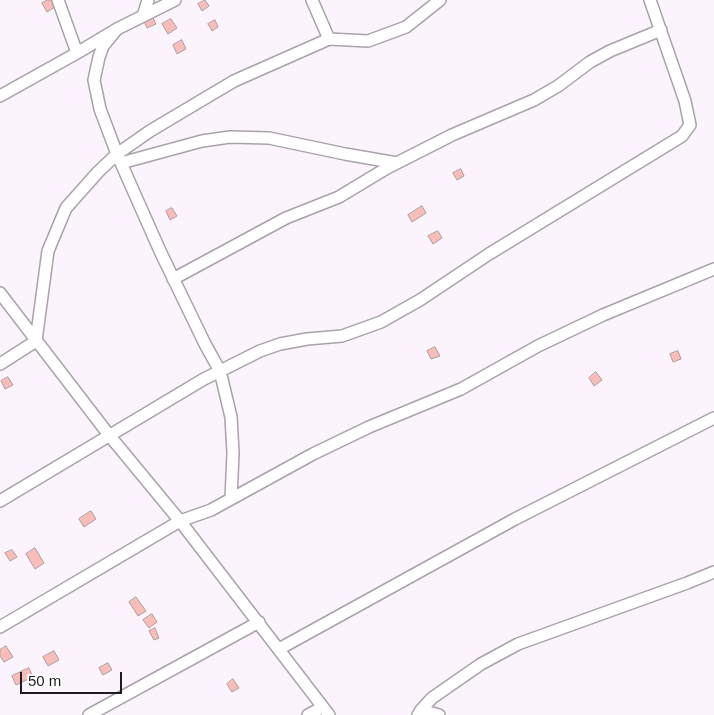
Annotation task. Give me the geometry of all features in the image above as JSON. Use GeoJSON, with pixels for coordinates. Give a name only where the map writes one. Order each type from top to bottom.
{"type":"FeatureCollection","features":[{"type":"Feature","properties":{"kind":"street"},"geometry":{"type":"LineString","coordinates":[[58,0],[77,53]]}},
{"type":"Feature","properties":{"kind":"street"},"geometry":{"type":"LineString","coordinates":[[143,16],[148,0]]}},
{"type":"Feature","properties":{"kind":"street"},"geometry":{"type":"LineString","coordinates":[[0,96],[117,29],[176,0]]}},
{"type":"Feature","properties":{"kind":"street"},"geometry":{"type":"LineString","coordinates":[[312,0],[329,39]]}},
{"type":"Feature","properties":{"kind":"street"},"geometry":{"type":"LineString","coordinates":[[0,364],[36,341],[48,251],[66,208],[98,172],[119,158],[150,131],[234,80],[329,39],[368,41],[406,27],[440,0]]}},
{"type":"Feature","properties":{"kind":"street"},"geometry":{"type":"LineString","coordinates":[[0,501],[204,380],[260,351],[280,344],[307,339],[342,336],[381,322],[420,300],[489,254],[682,136],[690,125],[685,101],[650,0]]}},
{"type":"Feature","properties":{"kind":"street"},"geometry":{"type":"LineString","coordinates":[[117,29],[103,46],[94,80],[100,109],[119,158],[160,251],[220,371],[231,417],[233,453],[231,499]]}},
{"type":"Feature","properties":{"kind":"street"},"geometry":{"type":"LineString","coordinates":[[173,279],[286,218],[339,197],[397,163],[452,135],[534,100],[558,86],[597,58],[661,30]]}},
{"type":"Feature","properties":{"kind":"street"},"geometry":{"type":"LineString","coordinates":[[119,158],[230,137],[269,138],[397,163]]}},
{"type":"Feature","properties":{"kind":"street"},"geometry":{"type":"LineString","coordinates":[[0,627],[180,521],[211,510],[313,454],[368,427],[461,389],[538,346],[603,315],[714,269]]}},
{"type":"Feature","properties":{"kind":"street"},"geometry":{"type":"LineString","coordinates":[[0,292],[109,435],[180,521],[326,711],[308,715]]}},
{"type":"Feature","properties":{"kind":"street"},"geometry":{"type":"LineString","coordinates":[[279,649],[516,519],[714,418]]}},
{"type":"Feature","properties":{"kind":"street"},"geometry":{"type":"LineString","coordinates":[[419,713],[432,698],[481,664],[518,644],[714,572]]}},
{"type":"Feature","properties":{"kind":"street"},"geometry":{"type":"LineString","coordinates":[[89,715],[258,622]]}},
{"type":"Feature","properties":{"kind":"street"},"geometry":{"type":"LineString","coordinates":[[419,713],[439,715]]}},
{"type":"Feature","properties":{"kind":"building"},"geometry":{"type":"Polygon","coordinates":[[[52,0],[55,7],[47,12],[42,3],[52,0]]]}},
{"type":"Feature","properties":{"kind":"building"},"geometry":{"type":"Polygon","coordinates":[[[205,0],[209,6],[202,11],[198,4],[205,0]]]}},
{"type":"Feature","properties":{"kind":"building"},"geometry":{"type":"Polygon","coordinates":[[[152,16],[156,24],[147,28],[143,19],[152,16]]]}},
{"type":"Feature","properties":{"kind":"building"},"geometry":{"type":"Polygon","coordinates":[[[171,19],[177,28],[168,34],[162,24],[171,19]]]}},
{"type":"Feature","properties":{"kind":"building"},"geometry":{"type":"Polygon","coordinates":[[[215,20],[218,27],[212,31],[208,24],[215,20]]]}},
{"type":"Feature","properties":{"kind":"building"},"geometry":{"type":"Polygon","coordinates":[[[182,40],[186,49],[177,54],[173,45],[182,40]]]}},
{"type":"Feature","properties":{"kind":"building"},"geometry":{"type":"Polygon","coordinates":[[[461,169],[464,176],[457,180],[453,173],[461,169]]]}},
{"type":"Feature","properties":{"kind":"building"},"geometry":{"type":"Polygon","coordinates":[[[422,206],[426,213],[412,222],[408,215],[422,206]]]}},
{"type":"Feature","properties":{"kind":"building"},"geometry":{"type":"Polygon","coordinates":[[[172,208],[177,216],[170,220],[166,211],[172,208]]]}},
{"type":"Feature","properties":{"kind":"building"},"geometry":{"type":"Polygon","coordinates":[[[438,231],[442,238],[433,244],[428,236],[438,231]]]}},
{"type":"Feature","properties":{"kind":"building"},"geometry":{"type":"Polygon","coordinates":[[[435,347],[440,356],[431,359],[427,351],[435,347]]]}},
{"type":"Feature","properties":{"kind":"building"},"geometry":{"type":"Polygon","coordinates":[[[678,351],[681,359],[673,362],[670,354],[678,351]]]}},
{"type":"Feature","properties":{"kind":"building"},"geometry":{"type":"Polygon","coordinates":[[[596,372],[602,380],[594,386],[589,378],[596,372]]]}},
{"type":"Feature","properties":{"kind":"building"},"geometry":{"type":"Polygon","coordinates":[[[8,377],[13,385],[5,389],[1,381],[8,377]]]}},
{"type":"Feature","properties":{"kind":"building"},"geometry":{"type":"Polygon","coordinates":[[[91,511],[96,519],[84,527],[79,519],[91,511]]]}},
{"type":"Feature","properties":{"kind":"building"},"geometry":{"type":"Polygon","coordinates":[[[35,548],[44,563],[35,569],[26,554],[35,548]]]}},
{"type":"Feature","properties":{"kind":"building"},"geometry":{"type":"Polygon","coordinates":[[[12,550],[17,557],[10,561],[5,553],[12,550]]]}},
{"type":"Feature","properties":{"kind":"building"},"geometry":{"type":"Polygon","coordinates":[[[136,597],[146,611],[138,616],[129,602],[136,597]]]}},
{"type":"Feature","properties":{"kind":"building"},"geometry":{"type":"Polygon","coordinates":[[[152,614],[157,622],[149,628],[143,620],[152,614]]]}},
{"type":"Feature","properties":{"kind":"building"},"geometry":{"type":"Polygon","coordinates":[[[155,628],[159,638],[154,640],[149,631],[155,628]]]}},
{"type":"Feature","properties":{"kind":"building"},"geometry":{"type":"Polygon","coordinates":[[[6,646],[13,657],[4,662],[0,656],[0,650],[6,646]]]}},
{"type":"Feature","properties":{"kind":"building"},"geometry":{"type":"Polygon","coordinates":[[[54,651],[59,660],[48,666],[43,657],[54,651]]]}},
{"type":"Feature","properties":{"kind":"building"},"geometry":{"type":"Polygon","coordinates":[[[108,663],[112,670],[103,675],[99,668],[108,663]]]}},
{"type":"Feature","properties":{"kind":"building"},"geometry":{"type":"Polygon","coordinates":[[[29,668],[33,677],[16,685],[12,676],[29,668]]]}},
{"type":"Feature","properties":{"kind":"building"},"geometry":{"type":"Polygon","coordinates":[[[233,679],[239,688],[232,692],[227,684],[233,679]]]}}]}
